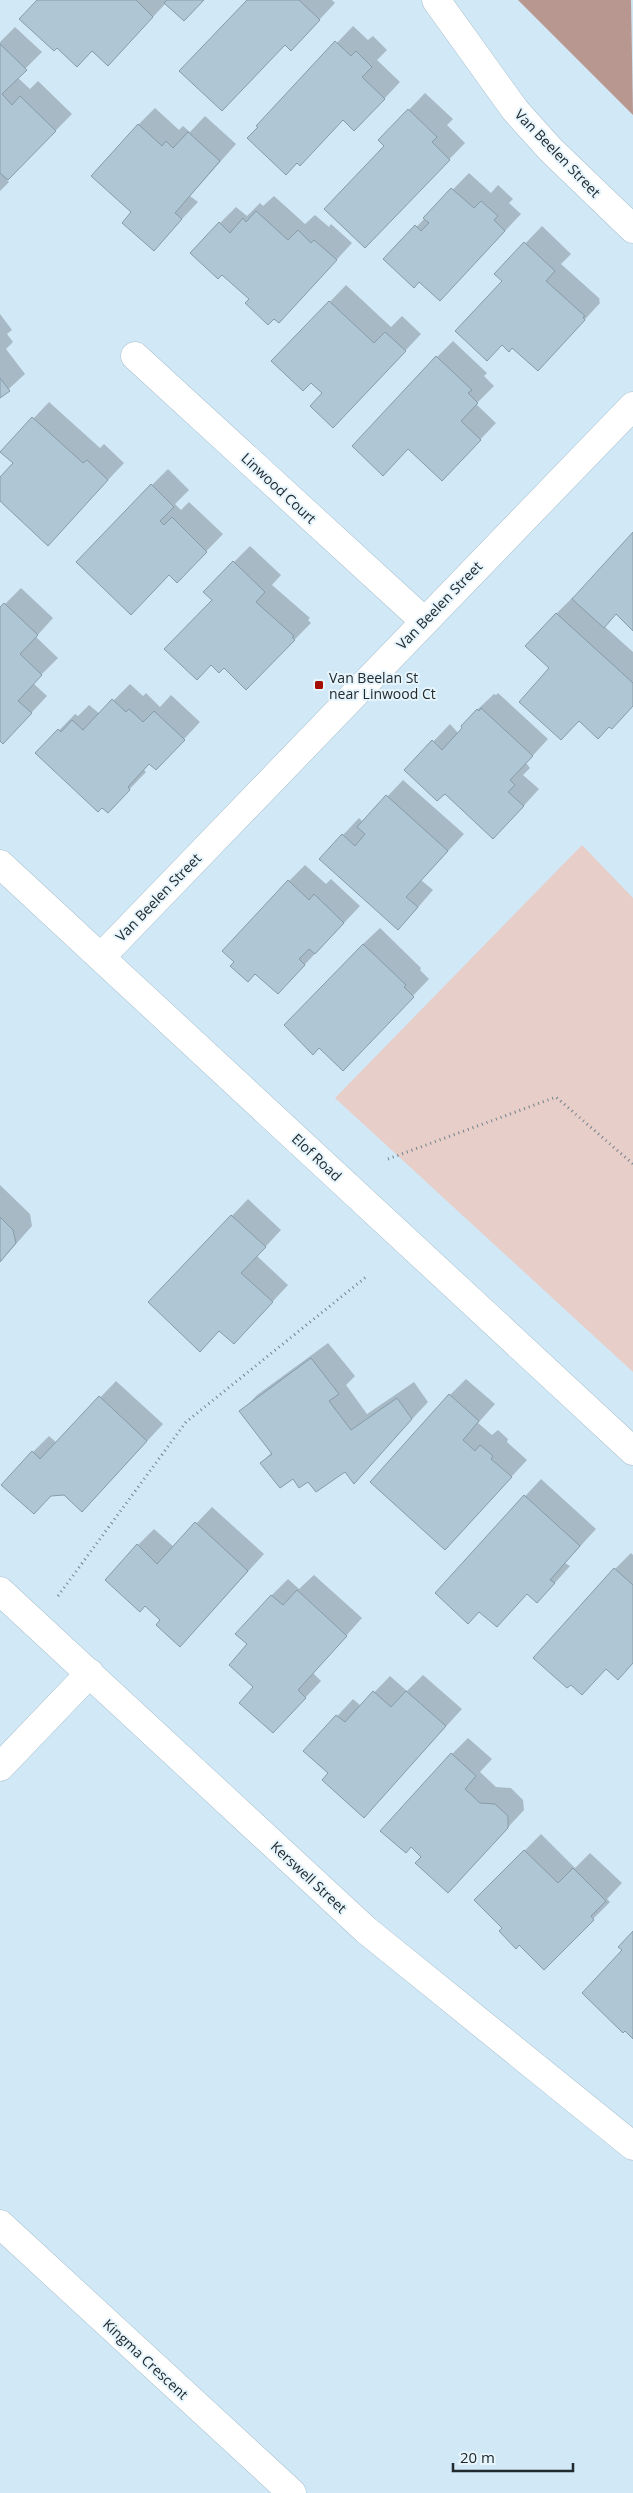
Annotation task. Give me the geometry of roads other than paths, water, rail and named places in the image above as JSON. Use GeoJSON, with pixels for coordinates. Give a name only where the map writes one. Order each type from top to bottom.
{"type":"FeatureCollection","features":[{"type":"Feature","properties":{"kind":"street","name":"Van Beelen Street"},"geometry":{"type":"LineString","coordinates":[[436,0],[515,110],[551,150],[633,229]]}},
{"type":"Feature","properties":{"kind":"street","name":"Linwood Court"},"geometry":{"type":"LineString","coordinates":[[135,356],[423,620]]}},
{"type":"Feature","properties":{"kind":"street","name":"Van Beelen Street"},"geometry":{"type":"LineString","coordinates":[[101,957],[423,620],[633,406]]}},
{"type":"Feature","properties":{"kind":"street","name":"Elof Road"},"geometry":{"type":"LineString","coordinates":[[0,864],[633,1451]]}},
{"type":"Feature","properties":{"kind":"street","name":"Kerswell Street"},"geometry":{"type":"LineString","coordinates":[[0,1591],[366,1930],[633,2146]]}},
{"type":"Feature","properties":{"kind":"street"},"geometry":{"type":"LineString","coordinates":[[0,1767],[90,1673]]}},
{"type":"Feature","properties":{"kind":"street","name":"Kingma Crescent"},"geometry":{"type":"LineString","coordinates":[[0,2224],[292,2493]]}},
{"type":"Feature","properties":{"kind":"place","name":"Van Beelan St near Linwood Ct"},"geometry":{"type":"Point","coordinates":[319,685]}}]}
